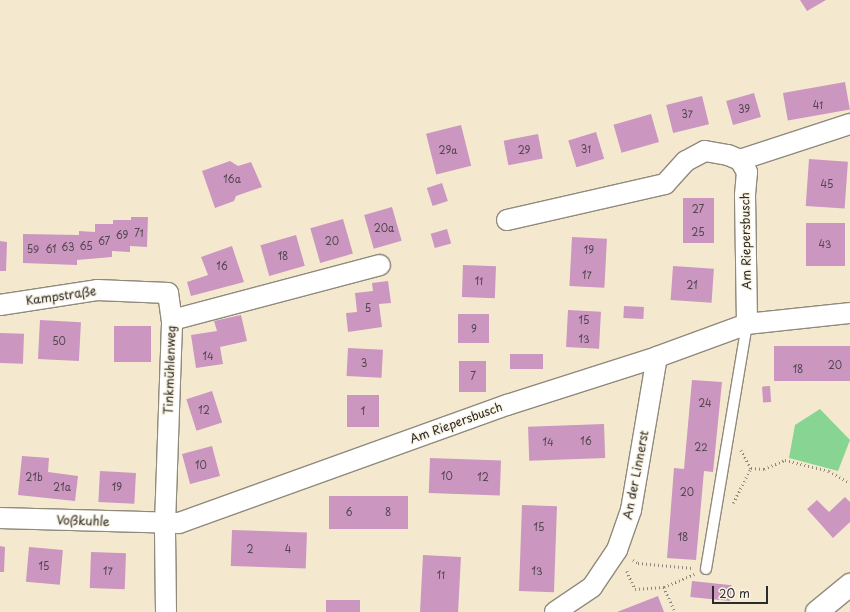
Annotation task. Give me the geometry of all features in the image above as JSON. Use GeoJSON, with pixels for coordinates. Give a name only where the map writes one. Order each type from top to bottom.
{"type":"FeatureCollection","features":[{"type":"Feature","properties":{"kind":"main road"},"geometry":{"type":"LineString","coordinates":[[817,612],[850,585]]}},
{"type":"Feature","properties":{"kind":"street"},"geometry":{"type":"LineString","coordinates":[[507,220],[665,184],[686,161],[705,151],[728,155],[740,160],[850,124]]}},
{"type":"Feature","properties":{"kind":"street","name":"Am Riepersbusch"},"geometry":{"type":"LineString","coordinates":[[740,160],[747,172],[745,194],[747,324]]}},
{"type":"Feature","properties":{"kind":"street","name":"Tinkmühlenweg"},"geometry":{"type":"LineString","coordinates":[[166,612],[165,524],[172,320],[380,265]]}},
{"type":"Feature","properties":{"kind":"street","name":"Kampstraße"},"geometry":{"type":"LineString","coordinates":[[0,305],[97,290],[168,293],[172,320]]}},
{"type":"Feature","properties":{"kind":"street","name":"Am Riepersbusch"},"geometry":{"type":"LineString","coordinates":[[165,524],[179,522],[507,405],[656,358],[747,324],[850,313]]}},
{"type":"Feature","properties":{"kind":"street","name":"An der Linnerst"},"geometry":{"type":"LineString","coordinates":[[555,612],[592,587],[617,550],[631,510],[656,358]]}},
{"type":"Feature","properties":{"kind":"street","name":"Voßkuhle"},"geometry":{"type":"LineString","coordinates":[[0,518],[165,524]]}},
{"type":"Feature","properties":{"kind":"lane"},"geometry":{"type":"LineString","coordinates":[[706,569],[747,324]]}},
{"type":"Feature","properties":{"kind":"path"},"geometry":{"type":"LineString","coordinates":[[730,431],[751,468]]}},
{"type":"Feature","properties":{"kind":"path"},"geometry":{"type":"LineString","coordinates":[[751,468],[764,469],[785,460],[829,471],[850,482]]}},
{"type":"Feature","properties":{"kind":"path"},"geometry":{"type":"LineString","coordinates":[[716,514],[728,511],[751,468]]}},
{"type":"Feature","properties":{"kind":"path"},"geometry":{"type":"LineString","coordinates":[[617,550],[638,563],[706,569]]}},
{"type":"Feature","properties":{"kind":"path"},"geometry":{"type":"LineString","coordinates":[[617,550],[635,589],[664,587],[706,569]]}},
{"type":"Feature","properties":{"kind":"path"},"geometry":{"type":"LineString","coordinates":[[664,587],[675,612]]}},
{"type":"Feature","properties":{"kind":"green space"},"geometry":{"type":"Polygon","coordinates":[[[820,409],[850,440],[838,471],[789,458],[795,425],[820,409]]]}},
{"type":"Feature","properties":{"kind":"building"},"geometry":{"type":"Polygon","coordinates":[[[800,0],[826,0],[807,11],[800,0]]]}},
{"type":"Feature","properties":{"kind":"building"},"geometry":{"type":"Polygon","coordinates":[[[845,82],[850,110],[788,121],[783,93],[845,82]]]}},
{"type":"Feature","properties":{"kind":"building"},"geometry":{"type":"Polygon","coordinates":[[[754,93],[761,117],[733,125],[726,101],[754,93]]]}},
{"type":"Feature","properties":{"kind":"building"},"geometry":{"type":"Polygon","coordinates":[[[702,96],[709,124],[673,133],[666,105],[702,96]]]}},
{"type":"Feature","properties":{"kind":"building"},"geometry":{"type":"Polygon","coordinates":[[[651,114],[659,142],[622,153],[614,125],[651,114]]]}},
{"type":"Feature","properties":{"kind":"building"},"geometry":{"type":"Polygon","coordinates":[[[461,125],[471,166],[436,174],[426,134],[461,125]]]}},
{"type":"Feature","properties":{"kind":"building"},"geometry":{"type":"Polygon","coordinates":[[[596,132],[604,159],[576,167],[568,140],[596,132]]]}},
{"type":"Feature","properties":{"kind":"building"},"geometry":{"type":"Polygon","coordinates":[[[538,134],[543,159],[508,165],[504,141],[538,134]]]}},
{"type":"Feature","properties":{"kind":"building"},"geometry":{"type":"Polygon","coordinates":[[[809,159],[848,162],[845,209],[806,206],[809,159]]]}},
{"type":"Feature","properties":{"kind":"building"},"geometry":{"type":"Polygon","coordinates":[[[230,161],[238,166],[251,162],[262,187],[236,196],[234,201],[215,208],[202,171],[230,161]]]}},
{"type":"Feature","properties":{"kind":"building"},"geometry":{"type":"Polygon","coordinates":[[[442,183],[448,201],[433,206],[427,188],[442,183]]]}},
{"type":"Feature","properties":{"kind":"building"},"geometry":{"type":"Polygon","coordinates":[[[683,198],[714,198],[714,243],[683,243],[683,198]]]}},
{"type":"Feature","properties":{"kind":"building"},"geometry":{"type":"Polygon","coordinates":[[[392,207],[402,241],[374,249],[364,215],[392,207]]]}},
{"type":"Feature","properties":{"kind":"building"},"geometry":{"type":"Polygon","coordinates":[[[131,217],[148,217],[147,247],[130,246],[130,252],[112,251],[112,257],[77,260],[77,265],[23,263],[23,234],[79,235],[79,231],[95,232],[95,224],[113,224],[113,220],[131,220],[131,217]]]}},
{"type":"Feature","properties":{"kind":"building"},"geometry":{"type":"Polygon","coordinates":[[[343,219],[353,254],[320,263],[310,228],[343,219]]]}},
{"type":"Feature","properties":{"kind":"building"},"geometry":{"type":"Polygon","coordinates":[[[806,223],[845,223],[845,266],[806,266],[806,223]]]}},
{"type":"Feature","properties":{"kind":"building"},"geometry":{"type":"Polygon","coordinates":[[[447,229],[451,243],[435,248],[431,234],[447,229]]]}},
{"type":"Feature","properties":{"kind":"building"},"geometry":{"type":"Polygon","coordinates":[[[296,235],[305,266],[269,276],[260,245],[296,235]]]}},
{"type":"Feature","properties":{"kind":"building"},"geometry":{"type":"Polygon","coordinates":[[[572,237],[607,239],[604,288],[569,286],[572,237]]]}},
{"type":"Feature","properties":{"kind":"building"},"geometry":{"type":"Polygon","coordinates":[[[0,241],[7,242],[6,271],[0,271],[0,241]]]}},
{"type":"Feature","properties":{"kind":"building"},"geometry":{"type":"Polygon","coordinates":[[[232,246],[244,282],[191,296],[187,282],[208,275],[201,257],[232,246]]]}},
{"type":"Feature","properties":{"kind":"building"},"geometry":{"type":"Polygon","coordinates":[[[463,265],[496,266],[495,298],[462,297],[463,265]]]}},
{"type":"Feature","properties":{"kind":"building"},"geometry":{"type":"Polygon","coordinates":[[[673,266],[714,269],[712,303],[671,300],[673,266]]]}},
{"type":"Feature","properties":{"kind":"building"},"geometry":{"type":"Polygon","coordinates":[[[388,281],[391,303],[379,304],[382,327],[348,332],[346,313],[357,312],[355,293],[373,291],[372,283],[388,281]]]}},
{"type":"Feature","properties":{"kind":"building"},"geometry":{"type":"Polygon","coordinates":[[[624,306],[644,307],[643,319],[623,318],[624,306]]]}},
{"type":"Feature","properties":{"kind":"building"},"geometry":{"type":"Polygon","coordinates":[[[568,310],[601,312],[599,349],[566,347],[568,310]]]}},
{"type":"Feature","properties":{"kind":"building"},"geometry":{"type":"Polygon","coordinates":[[[458,314],[489,314],[489,343],[458,343],[458,314]]]}},
{"type":"Feature","properties":{"kind":"building"},"geometry":{"type":"Polygon","coordinates":[[[241,315],[247,341],[220,347],[223,364],[196,368],[191,335],[217,331],[214,321],[241,315]]]}},
{"type":"Feature","properties":{"kind":"building"},"geometry":{"type":"Polygon","coordinates":[[[40,320],[81,322],[79,361],[38,359],[40,320]]]}},
{"type":"Feature","properties":{"kind":"building"},"geometry":{"type":"Polygon","coordinates":[[[114,326],[151,326],[151,362],[114,362],[114,326]]]}},
{"type":"Feature","properties":{"kind":"building"},"geometry":{"type":"Polygon","coordinates":[[[0,333],[24,334],[23,364],[0,363],[0,333]]]}},
{"type":"Feature","properties":{"kind":"building"},"geometry":{"type":"Polygon","coordinates":[[[774,346],[850,346],[850,381],[774,381],[774,346]]]}},
{"type":"Feature","properties":{"kind":"building"},"geometry":{"type":"Polygon","coordinates":[[[348,348],[383,350],[381,378],[347,376],[348,348]]]}},
{"type":"Feature","properties":{"kind":"building"},"geometry":{"type":"Polygon","coordinates":[[[510,354],[543,354],[543,369],[510,369],[510,354]]]}},
{"type":"Feature","properties":{"kind":"building"},"geometry":{"type":"Polygon","coordinates":[[[459,361],[486,361],[486,392],[459,392],[459,361]]]}},
{"type":"Feature","properties":{"kind":"building"},"geometry":{"type":"Polygon","coordinates":[[[692,380],[722,382],[713,472],[704,471],[696,560],[667,558],[674,468],[684,469],[692,380]]]}},
{"type":"Feature","properties":{"kind":"building"},"geometry":{"type":"Polygon","coordinates":[[[770,386],[771,402],[763,403],[762,387],[770,386]]]}},
{"type":"Feature","properties":{"kind":"building"},"geometry":{"type":"Polygon","coordinates":[[[212,391],[222,422],[197,431],[186,399],[212,391]]]}},
{"type":"Feature","properties":{"kind":"building"},"geometry":{"type":"Polygon","coordinates":[[[347,395],[379,395],[379,427],[347,427],[347,395]]]}},
{"type":"Feature","properties":{"kind":"building"},"geometry":{"type":"Polygon","coordinates":[[[604,424],[605,458],[529,461],[528,427],[604,424]]]}},
{"type":"Feature","properties":{"kind":"building"},"geometry":{"type":"Polygon","coordinates":[[[212,446],[220,476],[190,484],[182,454],[212,446]]]}},
{"type":"Feature","properties":{"kind":"building"},"geometry":{"type":"Polygon","coordinates":[[[22,456],[49,458],[48,472],[78,476],[75,501],[18,495],[22,456]]]}},
{"type":"Feature","properties":{"kind":"building"},"geometry":{"type":"Polygon","coordinates":[[[430,458],[501,460],[500,495],[429,493],[430,458]]]}},
{"type":"Feature","properties":{"kind":"building"},"geometry":{"type":"Polygon","coordinates":[[[100,471],[136,473],[134,504],[98,502],[100,471]]]}},
{"type":"Feature","properties":{"kind":"building"},"geometry":{"type":"Polygon","coordinates":[[[329,496],[408,496],[408,529],[329,529],[329,496]]]}},
{"type":"Feature","properties":{"kind":"building"},"geometry":{"type":"Polygon","coordinates":[[[845,497],[850,502],[850,522],[833,538],[807,509],[817,500],[829,512],[845,497]]]}},
{"type":"Feature","properties":{"kind":"building"},"geometry":{"type":"Polygon","coordinates":[[[522,505],[557,506],[554,592],[519,591],[522,505]]]}},
{"type":"Feature","properties":{"kind":"building"},"geometry":{"type":"Polygon","coordinates":[[[232,530],[307,533],[306,569],[231,566],[232,530]]]}},
{"type":"Feature","properties":{"kind":"building"},"geometry":{"type":"Polygon","coordinates":[[[0,546],[5,547],[4,572],[0,572],[0,546]]]}},
{"type":"Feature","properties":{"kind":"building"},"geometry":{"type":"Polygon","coordinates":[[[29,547],[63,550],[60,585],[26,582],[29,547]]]}},
{"type":"Feature","properties":{"kind":"building"},"geometry":{"type":"Polygon","coordinates":[[[91,552],[126,553],[125,589],[90,588],[91,552]]]}},
{"type":"Feature","properties":{"kind":"building"},"geometry":{"type":"Polygon","coordinates":[[[423,555],[461,557],[458,612],[420,612],[423,555]]]}},
{"type":"Feature","properties":{"kind":"building"},"geometry":{"type":"Polygon","coordinates":[[[692,581],[732,585],[730,601],[690,597],[692,581]]]}},
{"type":"Feature","properties":{"kind":"building"},"geometry":{"type":"Polygon","coordinates":[[[658,596],[664,612],[617,612],[658,596]]]}},
{"type":"Feature","properties":{"kind":"building"},"geometry":{"type":"Polygon","coordinates":[[[326,600],[360,600],[360,612],[326,612],[326,600]]]}}]}
